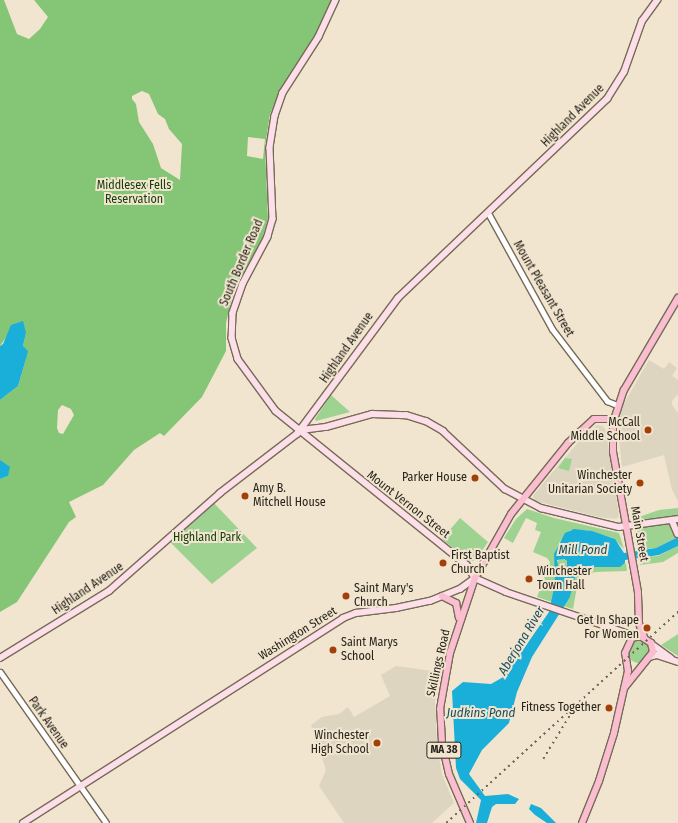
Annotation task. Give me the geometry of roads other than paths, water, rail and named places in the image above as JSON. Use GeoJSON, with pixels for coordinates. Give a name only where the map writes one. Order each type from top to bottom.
{"type":"FeatureCollection","features":[{"type":"Feature","properties":{"kind":"main road","name":"South Border Road"},"geometry":{"type":"LineString","coordinates":[[301,430],[270,405],[242,366],[233,344],[231,324],[238,295],[267,240],[272,224],[274,203],[270,139],[278,105],[319,37],[336,0]]}},
{"type":"Feature","properties":{"kind":"main road","name":"Highland Avenue"},"geometry":{"type":"LineString","coordinates":[[0,658],[109,591],[220,493],[301,430],[393,303],[608,99],[624,72],[642,21],[657,0]]}},
{"type":"Feature","properties":{"kind":"main road","name":"Main Street"},"geometry":{"type":"LineString","coordinates":[[635,636],[639,623],[639,601],[613,449],[614,419],[617,405],[625,387],[678,298]]}},
{"type":"Feature","properties":{"kind":"main road"},"geometry":{"type":"LineString","coordinates":[[301,430],[381,413],[417,418],[443,430],[503,488],[522,500],[559,514],[627,527],[675,519],[678,534]]}},
{"type":"Feature","properties":{"kind":"main road","name":"Washington Street"},"geometry":{"type":"LineString","coordinates":[[22,823],[343,618],[356,613],[416,605],[464,587],[475,578],[522,500],[568,443],[588,424],[599,417],[614,419]]}},
{"type":"Feature","properties":{"kind":"main road","name":"Mount Vernon Street"},"geometry":{"type":"LineString","coordinates":[[301,430],[308,439],[467,565],[475,578]]}},
{"type":"Feature","properties":{"kind":"main road"},"geometry":{"type":"LineString","coordinates":[[475,578],[618,631],[644,637],[677,661]]}},
{"type":"Feature","properties":{"kind":"main road","name":"Skillings Road"},"geometry":{"type":"LineString","coordinates":[[470,823],[450,778],[440,722],[444,677],[458,628],[475,578]]}},
{"type":"Feature","properties":{"kind":"main road"},"geometry":{"type":"LineString","coordinates":[[442,596],[452,600],[458,606],[458,628]]}},
{"type":"Feature","properties":{"kind":"main road","name":"Main Street"},"geometry":{"type":"LineString","coordinates":[[639,623],[644,637]]}},
{"type":"Feature","properties":{"kind":"main road"},"geometry":{"type":"LineString","coordinates":[[618,631],[630,641]]}},
{"type":"Feature","properties":{"kind":"main road"},"geometry":{"type":"LineString","coordinates":[[582,823],[609,752],[628,671],[625,654],[630,641],[635,636]]}},
{"type":"Feature","properties":{"kind":"main road"},"geometry":{"type":"LineString","coordinates":[[650,657],[653,645]]}},
{"type":"Feature","properties":{"kind":"main road"},"geometry":{"type":"LineString","coordinates":[[625,687],[640,666],[650,657],[657,655],[677,661]]}},
{"type":"Feature","properties":{"kind":"main road"},"geometry":{"type":"LineString","coordinates":[[626,661],[632,666],[640,666]]}},
{"type":"Feature","properties":{"kind":"street","name":"Mount Pleasant Street"},"geometry":{"type":"LineString","coordinates":[[488,213],[552,329],[606,399],[617,405]]}},
{"type":"Feature","properties":{"kind":"street","name":"Park Avenue"},"geometry":{"type":"LineString","coordinates":[[0,672],[106,823]]}},
{"type":"Feature","properties":{"kind":"water"},"geometry":{"type":"Polygon","coordinates":[[[23,321],[26,333],[23,346],[28,351],[26,359],[18,386],[0,400],[0,346],[3,344],[11,325],[23,321]]]}},
{"type":"Feature","properties":{"kind":"water"},"geometry":{"type":"Polygon","coordinates":[[[0,460],[10,467],[8,476],[0,479],[0,460]]]}},
{"type":"Feature","properties":{"kind":"water"},"geometry":{"type":"Polygon","coordinates":[[[574,529],[592,531],[615,539],[624,553],[656,548],[678,537],[678,546],[659,555],[625,560],[625,563],[620,567],[595,567],[576,573],[570,597],[532,657],[517,692],[509,723],[482,750],[469,774],[485,796],[508,794],[519,799],[515,804],[496,804],[492,807],[487,823],[476,823],[481,800],[460,779],[456,768],[452,691],[463,682],[491,684],[505,676],[549,612],[555,583],[554,554],[565,533],[574,529]],[[564,559],[557,560],[559,572],[567,571],[567,561],[564,559]]]}},
{"type":"Feature","properties":{"kind":"water"},"geometry":{"type":"Polygon","coordinates":[[[531,804],[541,808],[556,823],[547,823],[535,815],[529,809],[531,804]]]}},
{"type":"Feature","properties":{"kind":"railway"},"geometry":{"type":"LineString","coordinates":[[446,823],[678,612]]}},
{"type":"Feature","properties":{"kind":"railway"},"geometry":{"type":"LineString","coordinates":[[543,759],[570,715]]}},
{"type":"Feature","properties":{"kind":"place","name":"McCall Middle School"},"geometry":{"type":"Point","coordinates":[648,430]}},
{"type":"Feature","properties":{"kind":"place","name":"Parker House"},"geometry":{"type":"Point","coordinates":[475,478]}},
{"type":"Feature","properties":{"kind":"place","name":"Winchester Unitarian Society"},"geometry":{"type":"Point","coordinates":[640,483]}},
{"type":"Feature","properties":{"kind":"place","name":"Amy B. Mitchell House"},"geometry":{"type":"Point","coordinates":[245,496]}},
{"type":"Feature","properties":{"kind":"place","name":"First Baptist Church"},"geometry":{"type":"Point","coordinates":[443,563]}},
{"type":"Feature","properties":{"kind":"place","name":"Winchester Town Hall"},"geometry":{"type":"Point","coordinates":[529,579]}},
{"type":"Feature","properties":{"kind":"place","name":"Saint Mary's Church"},"geometry":{"type":"Point","coordinates":[346,596]}},
{"type":"Feature","properties":{"kind":"place","name":"Get In Shape For Women"},"geometry":{"type":"Point","coordinates":[647,628]}},
{"type":"Feature","properties":{"kind":"place","name":"Saint Marys School"},"geometry":{"type":"Point","coordinates":[333,650]}},
{"type":"Feature","properties":{"kind":"place","name":"Fitness Together"},"geometry":{"type":"Point","coordinates":[609,708]}},
{"type":"Feature","properties":{"kind":"place","name":"Winchester High School"},"geometry":{"type":"Point","coordinates":[377,743]}},
{"type":"Feature","properties":{"kind":"park label","name":"Middlesex Fells Reservation"},"geometry":{"type":"Point","coordinates":[134,193]}},
{"type":"Feature","properties":{"kind":"park label","name":"Highland Park"},"geometry":{"type":"Point","coordinates":[207,538]}},
{"type":"Feature","properties":{"kind":"water label","name":"Mill Pond"},"geometry":{"type":"Point","coordinates":[583,550]}},
{"type":"Feature","properties":{"kind":"water label","name":"Aberjona River"},"geometry":{"type":"Point","coordinates":[522,641]}},
{"type":"Feature","properties":{"kind":"water label","name":"Judkins Pond"},"geometry":{"type":"Point","coordinates":[481,713]}}]}
